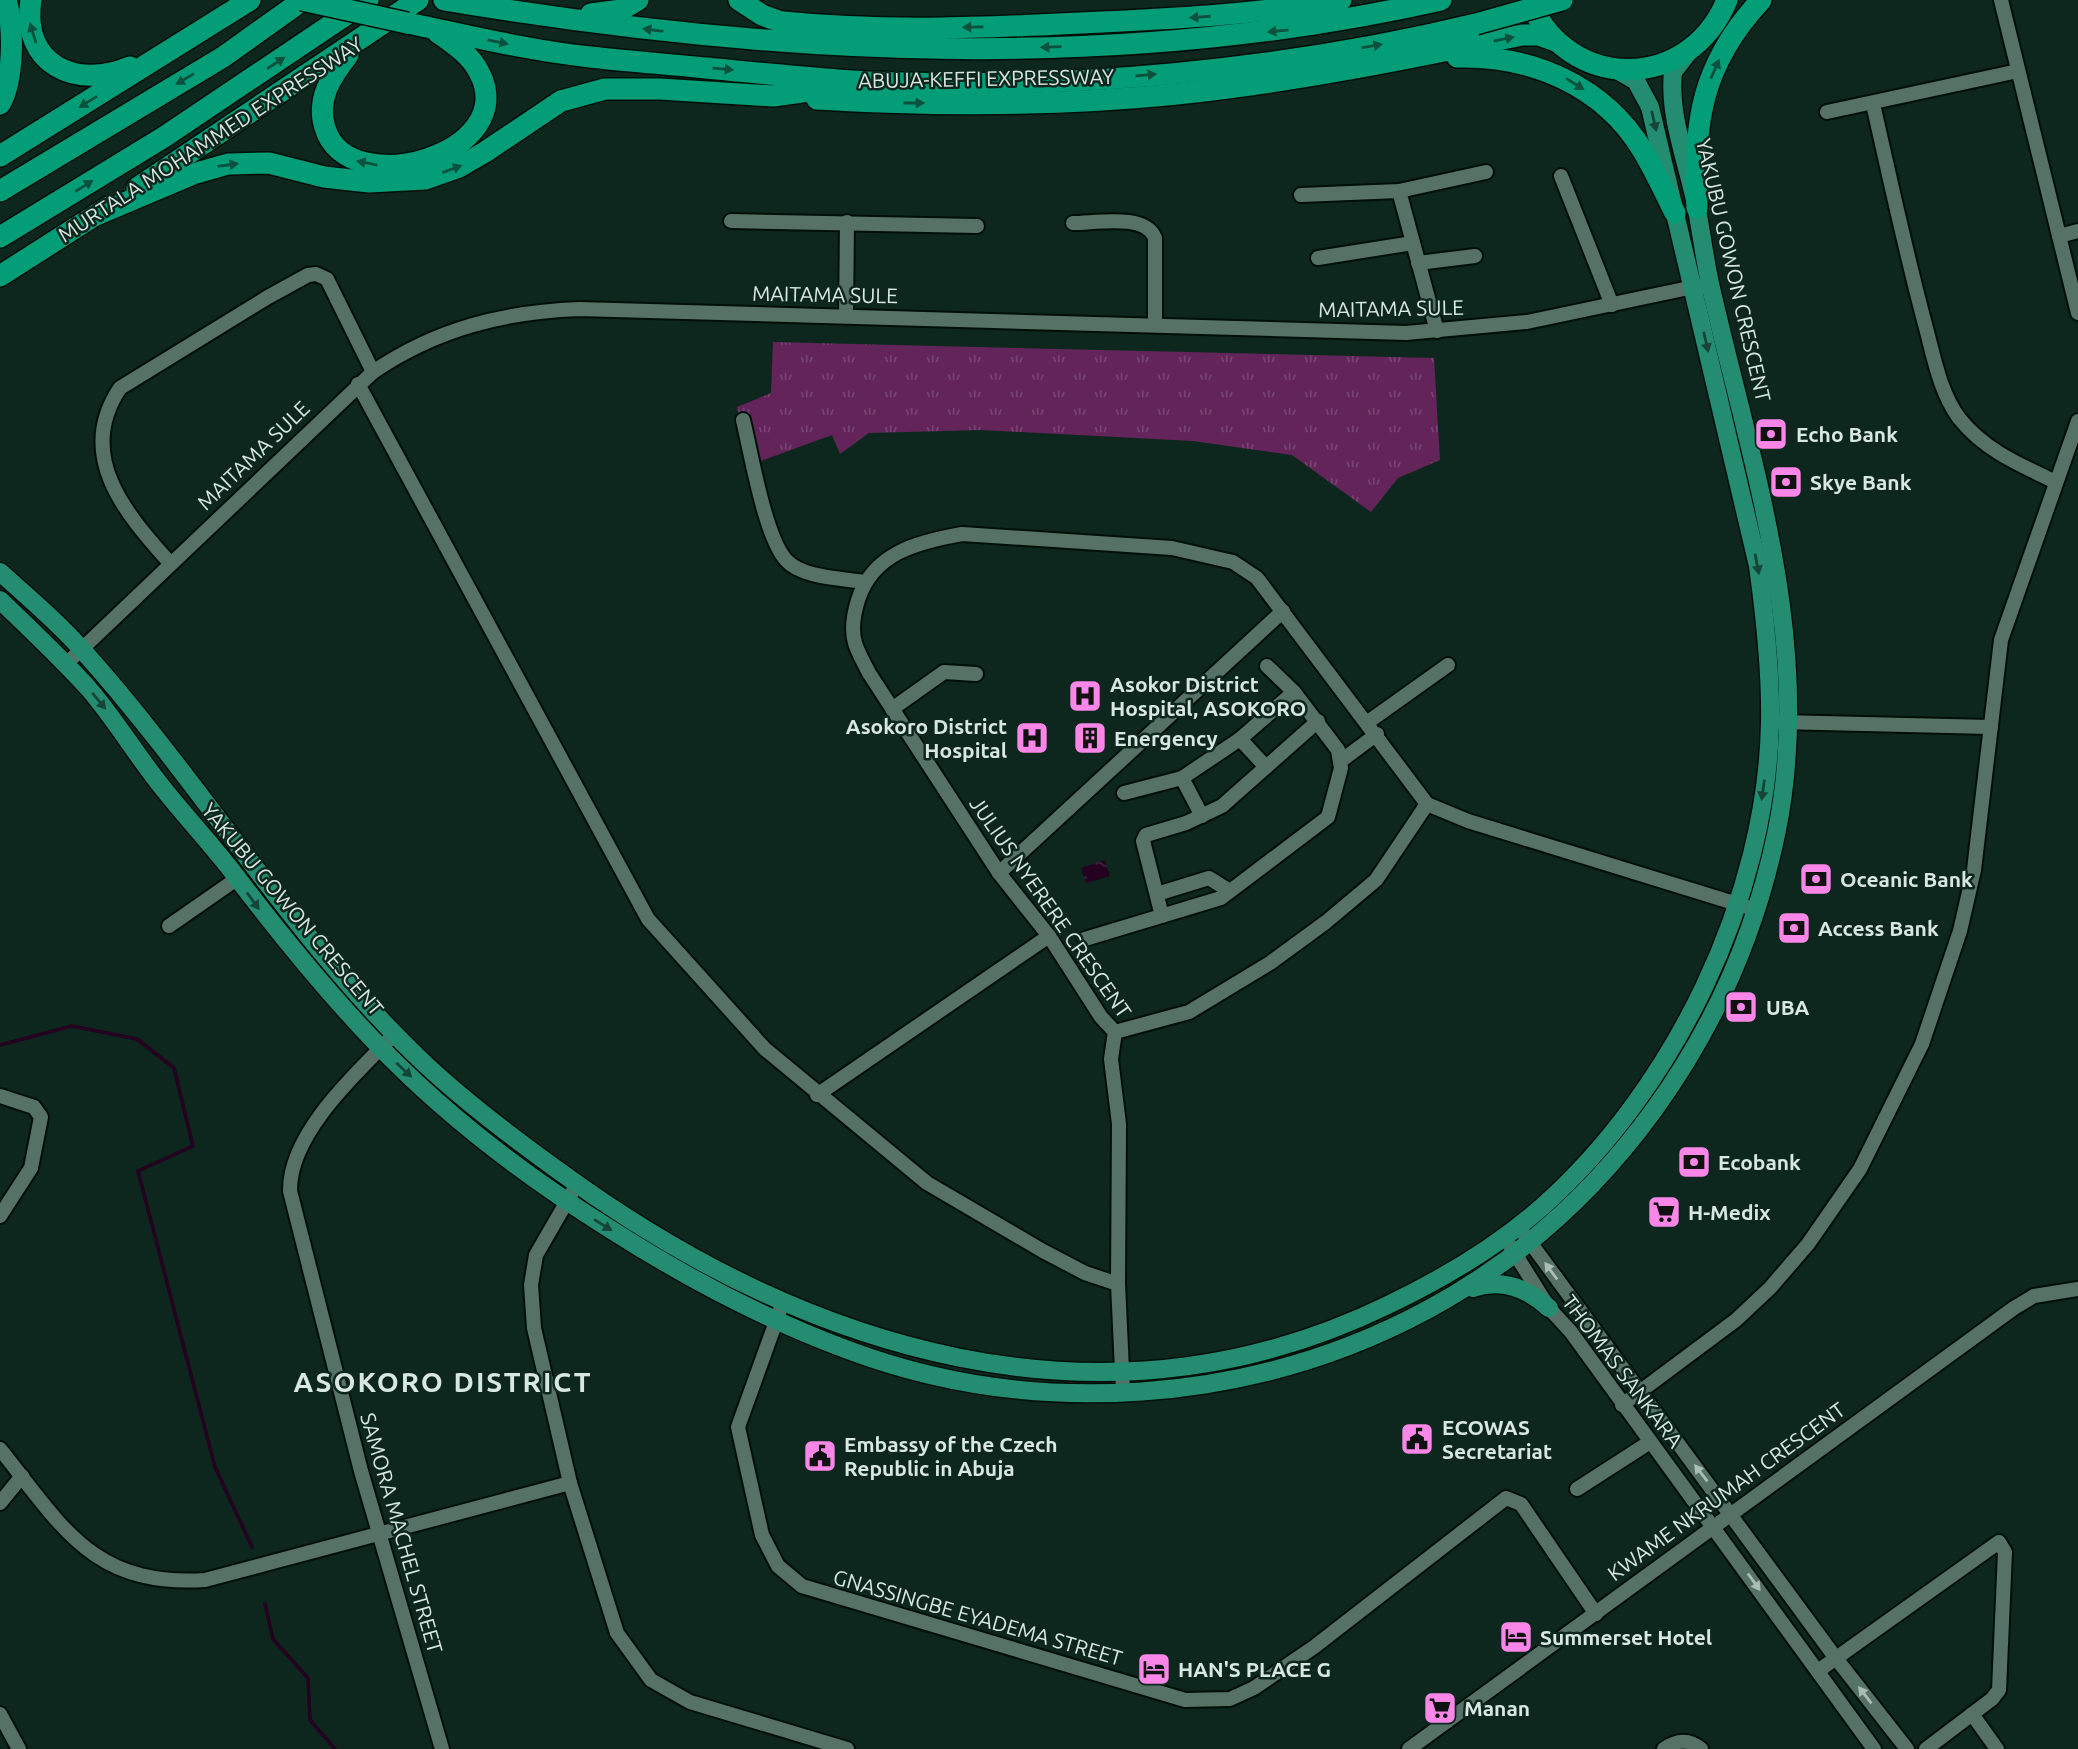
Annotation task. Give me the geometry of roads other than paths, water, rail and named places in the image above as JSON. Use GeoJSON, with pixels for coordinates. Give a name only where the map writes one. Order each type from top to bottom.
{"type":"FeatureCollection","features":[{"type":"Feature","properties":{"kind":"highway"},"geometry":{"type":"LineString","coordinates":[[0,104],[5,96],[11,52],[10,14],[6,0]]}},
{"type":"Feature","properties":{"kind":"highway"},"geometry":{"type":"LineString","coordinates":[[31,0],[29,16],[32,38],[44,57],[63,71],[85,75],[114,73],[195,36]]}},
{"type":"Feature","properties":{"kind":"highway"},"geometry":{"type":"LineString","coordinates":[[0,156],[250,0]]}},
{"type":"Feature","properties":{"kind":"highway"},"geometry":{"type":"LineString","coordinates":[[0,191],[223,57],[302,0]]}},
{"type":"Feature","properties":{"kind":"highway","name":"ABUJA-KEFFI EXPRESSWAY"},"geometry":{"type":"LineString","coordinates":[[302,0],[531,49],[868,82],[1009,82],[1149,75],[1330,52],[1476,24],[1562,0]]}},
{"type":"Feature","properties":{"kind":"highway","name":"MURTALA MOHAMMED EXPRESSWAY"},"geometry":{"type":"LineString","coordinates":[[0,237],[164,136],[368,0]]}},
{"type":"Feature","properties":{"kind":"highway","name":"MURTALA MOHAMMED EXPRESSWAY"},"geometry":{"type":"LineString","coordinates":[[0,276],[358,43],[418,0]]}},
{"type":"Feature","properties":{"kind":"highway","name":"ABUJA-KEFFI EXPRESSWAY"},"geometry":{"type":"LineString","coordinates":[[445,0],[539,15],[789,43],[1199,17],[1285,9],[1341,0]]}},
{"type":"Feature","properties":{"kind":"highway"},"geometry":{"type":"LineString","coordinates":[[539,15],[601,14],[621,10],[638,0]]}},
{"type":"Feature","properties":{"kind":"highway"},"geometry":{"type":"LineString","coordinates":[[739,0],[762,15],[819,37]]}},
{"type":"Feature","properties":{"kind":"highway","name":"ABUJA-KEFFI EXPRESSWAY"},"geometry":{"type":"LineString","coordinates":[[783,22],[854,38],[994,48],[1200,39],[1306,27],[1441,0]]}},
{"type":"Feature","properties":{"kind":"highway"},"geometry":{"type":"LineString","coordinates":[[1529,0],[1544,28],[1556,41],[1583,60],[1615,69],[1655,66],[1691,50],[1713,27],[1727,0]]}},
{"type":"Feature","properties":{"kind":"highway"},"geometry":{"type":"LineString","coordinates":[[1697,208],[1695,146],[1705,93],[1725,48],[1761,0]]}},
{"type":"Feature","properties":{"kind":"highway"},"geometry":{"type":"LineString","coordinates":[[358,43],[332,75],[325,90],[322,105],[328,136],[338,149],[356,161],[376,166],[404,164],[451,150],[468,138],[482,121],[485,89],[480,73],[462,51],[432,28]]}},
{"type":"Feature","properties":{"kind":"highway","name":"ABUJA-KEFFI EXPRESSWAY"},"geometry":{"type":"LineString","coordinates":[[773,96],[876,103],[1037,101],[1175,94],[1300,78],[1522,35],[1539,35],[1556,41]]}},
{"type":"Feature","properties":{"kind":"highway"},"geometry":{"type":"LineString","coordinates":[[789,43],[819,37],[854,38]]}},
{"type":"Feature","properties":{"kind":"highway"},"geometry":{"type":"LineString","coordinates":[[1413,58],[1470,56],[1504,60],[1565,78],[1596,97],[1643,150],[1675,213]]}},
{"type":"Feature","properties":{"kind":"highway"},"geometry":{"type":"LineString","coordinates":[[787,75],[876,103]]}},
{"type":"Feature","properties":{"kind":"highway"},"geometry":{"type":"LineString","coordinates":[[96,215],[192,174],[228,164],[269,163],[324,177],[369,182],[425,179],[458,167],[485,152],[561,101],[605,89],[660,89],[773,96],[868,82]]}},
{"type":"Feature","properties":{"kind":"main road","name":"YAKUBU GOWON CRESCENT"},"geometry":{"type":"LineString","coordinates":[[0,572],[82,649],[328,960],[396,1034],[484,1116],[577,1184],[687,1255],[783,1302],[856,1331],[942,1355],[1048,1369],[1170,1371],[1211,1364],[1323,1334],[1422,1289],[1511,1232],[1594,1156],[1649,1081],[1706,983],[1739,904],[1762,802],[1770,722],[1766,622],[1758,566],[1702,286],[1697,208],[1671,89],[1673,72],[1691,50]]}},
{"type":"Feature","properties":{"kind":"main road","name":"YAKUBU GOWON CRESCENT"},"geometry":{"type":"LineString","coordinates":[[0,600],[110,715],[156,779],[238,878],[312,974],[381,1049],[477,1136],[566,1201],[660,1261],[775,1320],[850,1351],[938,1376],[1030,1389],[1123,1392],[1194,1388],[1252,1377],[1316,1358],[1415,1317],[1463,1291],[1531,1243],[1607,1170],[1658,1105],[1709,1022],[1757,910],[1777,827],[1790,722],[1783,604],[1749,436],[1702,286],[1675,213],[1644,90],[1636,81],[1615,69]]}},
{"type":"Feature","properties":{"kind":"main road"},"geometry":{"type":"LineString","coordinates":[[1463,1291],[1480,1285],[1521,1287],[1549,1308]]}},
{"type":"Feature","properties":{"kind":"street"},"geometry":{"type":"LineString","coordinates":[[2001,0],[2078,313]]}},
{"type":"Feature","properties":{"kind":"street"},"geometry":{"type":"LineString","coordinates":[[1827,113],[2018,71]]}},
{"type":"Feature","properties":{"kind":"street"},"geometry":{"type":"LineString","coordinates":[[1873,104],[1916,294],[1945,395],[1958,416],[1985,443],[2008,460],[2056,482]]}},
{"type":"Feature","properties":{"kind":"street"},"geometry":{"type":"LineString","coordinates":[[1301,195],[1399,191],[1486,173]]}},
{"type":"Feature","properties":{"kind":"street"},"geometry":{"type":"LineString","coordinates":[[1561,176],[1612,305]]}},
{"type":"Feature","properties":{"kind":"street"},"geometry":{"type":"LineString","coordinates":[[1399,191],[1437,331]]}},
{"type":"Feature","properties":{"kind":"street"},"geometry":{"type":"LineString","coordinates":[[731,221],[977,226]]}},
{"type":"Feature","properties":{"kind":"street"},"geometry":{"type":"LineString","coordinates":[[846,315],[847,222]]}},
{"type":"Feature","properties":{"kind":"street"},"geometry":{"type":"LineString","coordinates":[[1073,223],[1133,223],[1148,226],[1155,238],[1155,325]]}},
{"type":"Feature","properties":{"kind":"street"},"geometry":{"type":"LineString","coordinates":[[2059,236],[2078,231]]}},
{"type":"Feature","properties":{"kind":"street"},"geometry":{"type":"LineString","coordinates":[[1318,258],[1413,243]]}},
{"type":"Feature","properties":{"kind":"street"},"geometry":{"type":"LineString","coordinates":[[1418,263],[1475,256]]}},
{"type":"Feature","properties":{"kind":"street"},"geometry":{"type":"LineString","coordinates":[[170,563],[116,495],[106,471],[102,429],[105,413],[120,388],[268,297],[308,275],[316,274],[327,279],[373,372]]}},
{"type":"Feature","properties":{"kind":"street","name":"MAITAMA SULE"},"geometry":{"type":"LineString","coordinates":[[65,665],[373,372],[403,351],[436,336],[506,315],[539,311],[846,315],[1406,333],[1527,322],[1702,286]]}},
{"type":"Feature","properties":{"kind":"street"},"geometry":{"type":"LineString","coordinates":[[358,384],[648,919],[765,1049],[817,1096],[952,1200],[1084,1273],[1118,1284]]}},
{"type":"Feature","properties":{"kind":"street"},"geometry":{"type":"LineString","coordinates":[[743,420],[773,536],[787,561],[809,572],[864,582],[877,565],[899,553],[929,540],[962,534],[1172,548],[1233,562],[1256,578],[1283,611],[1427,804],[1468,821],[1757,910]]}},
{"type":"Feature","properties":{"kind":"street"},"geometry":{"type":"LineString","coordinates":[[1622,1405],[1736,1321],[1770,1288],[1808,1244],[1860,1169],[1922,1044],[1956,944],[1974,870],[2001,640],[2078,421]]}},
{"type":"Feature","properties":{"kind":"street","name":"JULIUS NYERERE CRESCENT"},"geometry":{"type":"LineString","coordinates":[[864,582],[854,614],[854,642],[869,673],[999,873],[1049,936],[1101,1017],[1115,1032],[1111,1059],[1119,1124],[1118,1284],[1123,1392]]}},
{"type":"Feature","properties":{"kind":"street"},"geometry":{"type":"LineString","coordinates":[[999,873],[1283,611]]}},
{"type":"Feature","properties":{"kind":"street"},"geometry":{"type":"LineString","coordinates":[[1368,722],[1448,665]]}},
{"type":"Feature","properties":{"kind":"street"},"geometry":{"type":"LineString","coordinates":[[1266,666],[1294,692],[1318,721],[1342,760]]}},
{"type":"Feature","properties":{"kind":"street"},"geometry":{"type":"LineString","coordinates":[[892,709],[944,673],[976,674]]}},
{"type":"Feature","properties":{"kind":"street"},"geometry":{"type":"LineString","coordinates":[[1124,793],[1182,778],[1240,739],[1294,692]]}},
{"type":"Feature","properties":{"kind":"street"},"geometry":{"type":"LineString","coordinates":[[1162,916],[1143,841],[1146,835],[1202,816],[1222,806],[1318,721]]}},
{"type":"Feature","properties":{"kind":"street"},"geometry":{"type":"LineString","coordinates":[[1770,722],[1991,727]]}},
{"type":"Feature","properties":{"kind":"street"},"geometry":{"type":"LineString","coordinates":[[1085,939],[1221,898],[1228,890],[1328,817],[1342,760],[1377,734]]}},
{"type":"Feature","properties":{"kind":"street"},"geometry":{"type":"LineString","coordinates":[[1240,739],[1266,767]]}},
{"type":"Feature","properties":{"kind":"street"},"geometry":{"type":"LineString","coordinates":[[1182,778],[1202,816]]}},
{"type":"Feature","properties":{"kind":"street"},"geometry":{"type":"LineString","coordinates":[[1115,1032],[1189,1012],[1270,963],[1326,922],[1376,880],[1427,804]]}},
{"type":"Feature","properties":{"kind":"street"},"geometry":{"type":"LineString","coordinates":[[1157,894],[1209,877],[1228,890]]}},
{"type":"Feature","properties":{"kind":"street"},"geometry":{"type":"LineString","coordinates":[[169,926],[238,878]]}},
{"type":"Feature","properties":{"kind":"street"},"geometry":{"type":"LineString","coordinates":[[817,1096],[1049,936]]}},
{"type":"Feature","properties":{"kind":"street","name":"SAMORA MACHEL STREET"},"geometry":{"type":"LineString","coordinates":[[396,1034],[304,1137],[289,1171],[290,1191],[379,1534],[442,1749]]}},
{"type":"Feature","properties":{"kind":"street"},"geometry":{"type":"LineString","coordinates":[[0,1096],[34,1107],[41,1117],[31,1168],[0,1216]]}},
{"type":"Feature","properties":{"kind":"street"},"geometry":{"type":"LineString","coordinates":[[577,1184],[536,1255],[531,1285],[534,1328],[570,1483],[608,1612],[617,1633],[651,1680],[690,1702],[847,1749]]}},
{"type":"Feature","properties":{"kind":"street"},"geometry":{"type":"LineString","coordinates":[[1511,1232],[1531,1243],[1835,1657],[1907,1749]]}},
{"type":"Feature","properties":{"kind":"street","name":"THOMAS SANKARA"},"geometry":{"type":"LineString","coordinates":[[1511,1232],[1515,1255],[1549,1308],[1571,1332],[1874,1749]]}},
{"type":"Feature","properties":{"kind":"street","name":"KWAME NKRUMAH CRESCENT"},"geometry":{"type":"LineString","coordinates":[[1409,1749],[2014,1308],[2034,1296],[2078,1289]]}},
{"type":"Feature","properties":{"kind":"street","name":"GNASSINGBE EYADEMA STREET"},"geometry":{"type":"LineString","coordinates":[[783,1302],[738,1427],[761,1535],[770,1555],[788,1577],[802,1587],[1185,1700],[1230,1699],[1254,1688],[1314,1647],[1498,1502],[1512,1499],[1521,1504],[1596,1614]]}},
{"type":"Feature","properties":{"kind":"street"},"geometry":{"type":"LineString","coordinates":[[1577,1489],[1650,1442]]}},
{"type":"Feature","properties":{"kind":"street"},"geometry":{"type":"LineString","coordinates":[[0,1449],[52,1517],[84,1548],[122,1570],[167,1580],[205,1580],[570,1483]]}},
{"type":"Feature","properties":{"kind":"street"},"geometry":{"type":"LineString","coordinates":[[0,1503],[22,1476]]}},
{"type":"Feature","properties":{"kind":"street"},"geometry":{"type":"LineString","coordinates":[[1818,1671],[1999,1542],[2005,1552],[2002,1677],[1999,1690],[1992,1699],[1926,1749]]}},
{"type":"Feature","properties":{"kind":"street"},"geometry":{"type":"LineString","coordinates":[[0,1714],[19,1749]]}},
{"type":"Feature","properties":{"kind":"street"},"geometry":{"type":"LineString","coordinates":[[1972,1714],[1997,1749]]}},
{"type":"Feature","properties":{"kind":"street"},"geometry":{"type":"LineString","coordinates":[[1664,1749],[1681,1741],[1691,1741],[1701,1749]]}},
{"type":"Feature","properties":{"kind":"water"},"geometry":{"type":"Polygon","coordinates":[[[1105,860],[1110,876],[1086,883],[1081,868],[1105,860]]]}},
{"type":"Feature","properties":{"kind":"waterway"},"geometry":{"type":"LineString","coordinates":[[0,1045],[72,1026],[137,1039],[174,1068],[193,1146],[138,1171],[215,1467],[252,1547]]}},
{"type":"Feature","properties":{"kind":"waterway"},"geometry":{"type":"LineString","coordinates":[[265,1604],[273,1639],[308,1678],[310,1720],[335,1749]]}},
{"type":"Feature","properties":{"kind":"place","name":"Echo Bank"},"geometry":{"type":"Point","coordinates":[1771,434]}},
{"type":"Feature","properties":{"kind":"place","name":"Skye Bank"},"geometry":{"type":"Point","coordinates":[1786,482]}},
{"type":"Feature","properties":{"kind":"place","name":"Asokor District Hospital, ASOKORO"},"geometry":{"type":"Point","coordinates":[1085,696]}},
{"type":"Feature","properties":{"kind":"place","name":"Asokoro District Hospital"},"geometry":{"type":"Point","coordinates":[1032,738]}},
{"type":"Feature","properties":{"kind":"place","name":"Energency"},"geometry":{"type":"Point","coordinates":[1090,738]}},
{"type":"Feature","properties":{"kind":"place","name":"Oceanic Bank"},"geometry":{"type":"Point","coordinates":[1816,879]}},
{"type":"Feature","properties":{"kind":"place","name":"Access Bank"},"geometry":{"type":"Point","coordinates":[1794,928]}},
{"type":"Feature","properties":{"kind":"place","name":"UBA"},"geometry":{"type":"Point","coordinates":[1741,1007]}},
{"type":"Feature","properties":{"kind":"place","name":"Ecobank"},"geometry":{"type":"Point","coordinates":[1694,1162]}},
{"type":"Feature","properties":{"kind":"place","name":"H-Medix"},"geometry":{"type":"Point","coordinates":[1664,1212]}},
{"type":"Feature","properties":{"kind":"place","name":"ECOWAS Secretariat"},"geometry":{"type":"Point","coordinates":[1417,1439]}},
{"type":"Feature","properties":{"kind":"place","name":"Embassy of the Czech Republic in Abuja"},"geometry":{"type":"Point","coordinates":[820,1456]}},
{"type":"Feature","properties":{"kind":"place","name":"Summerset Hotel"},"geometry":{"type":"Point","coordinates":[1516,1637]}},
{"type":"Feature","properties":{"kind":"place","name":"HAN'S PLACE G"},"geometry":{"type":"Point","coordinates":[1154,1669]}},
{"type":"Feature","properties":{"kind":"place","name":"Manan"},"geometry":{"type":"Point","coordinates":[1440,1708]}},
{"type":"Feature","properties":{"kind":"district","name":"ASOKORO DISTRICT"},"geometry":{"type":"Point","coordinates":[443,1381]}}]}
